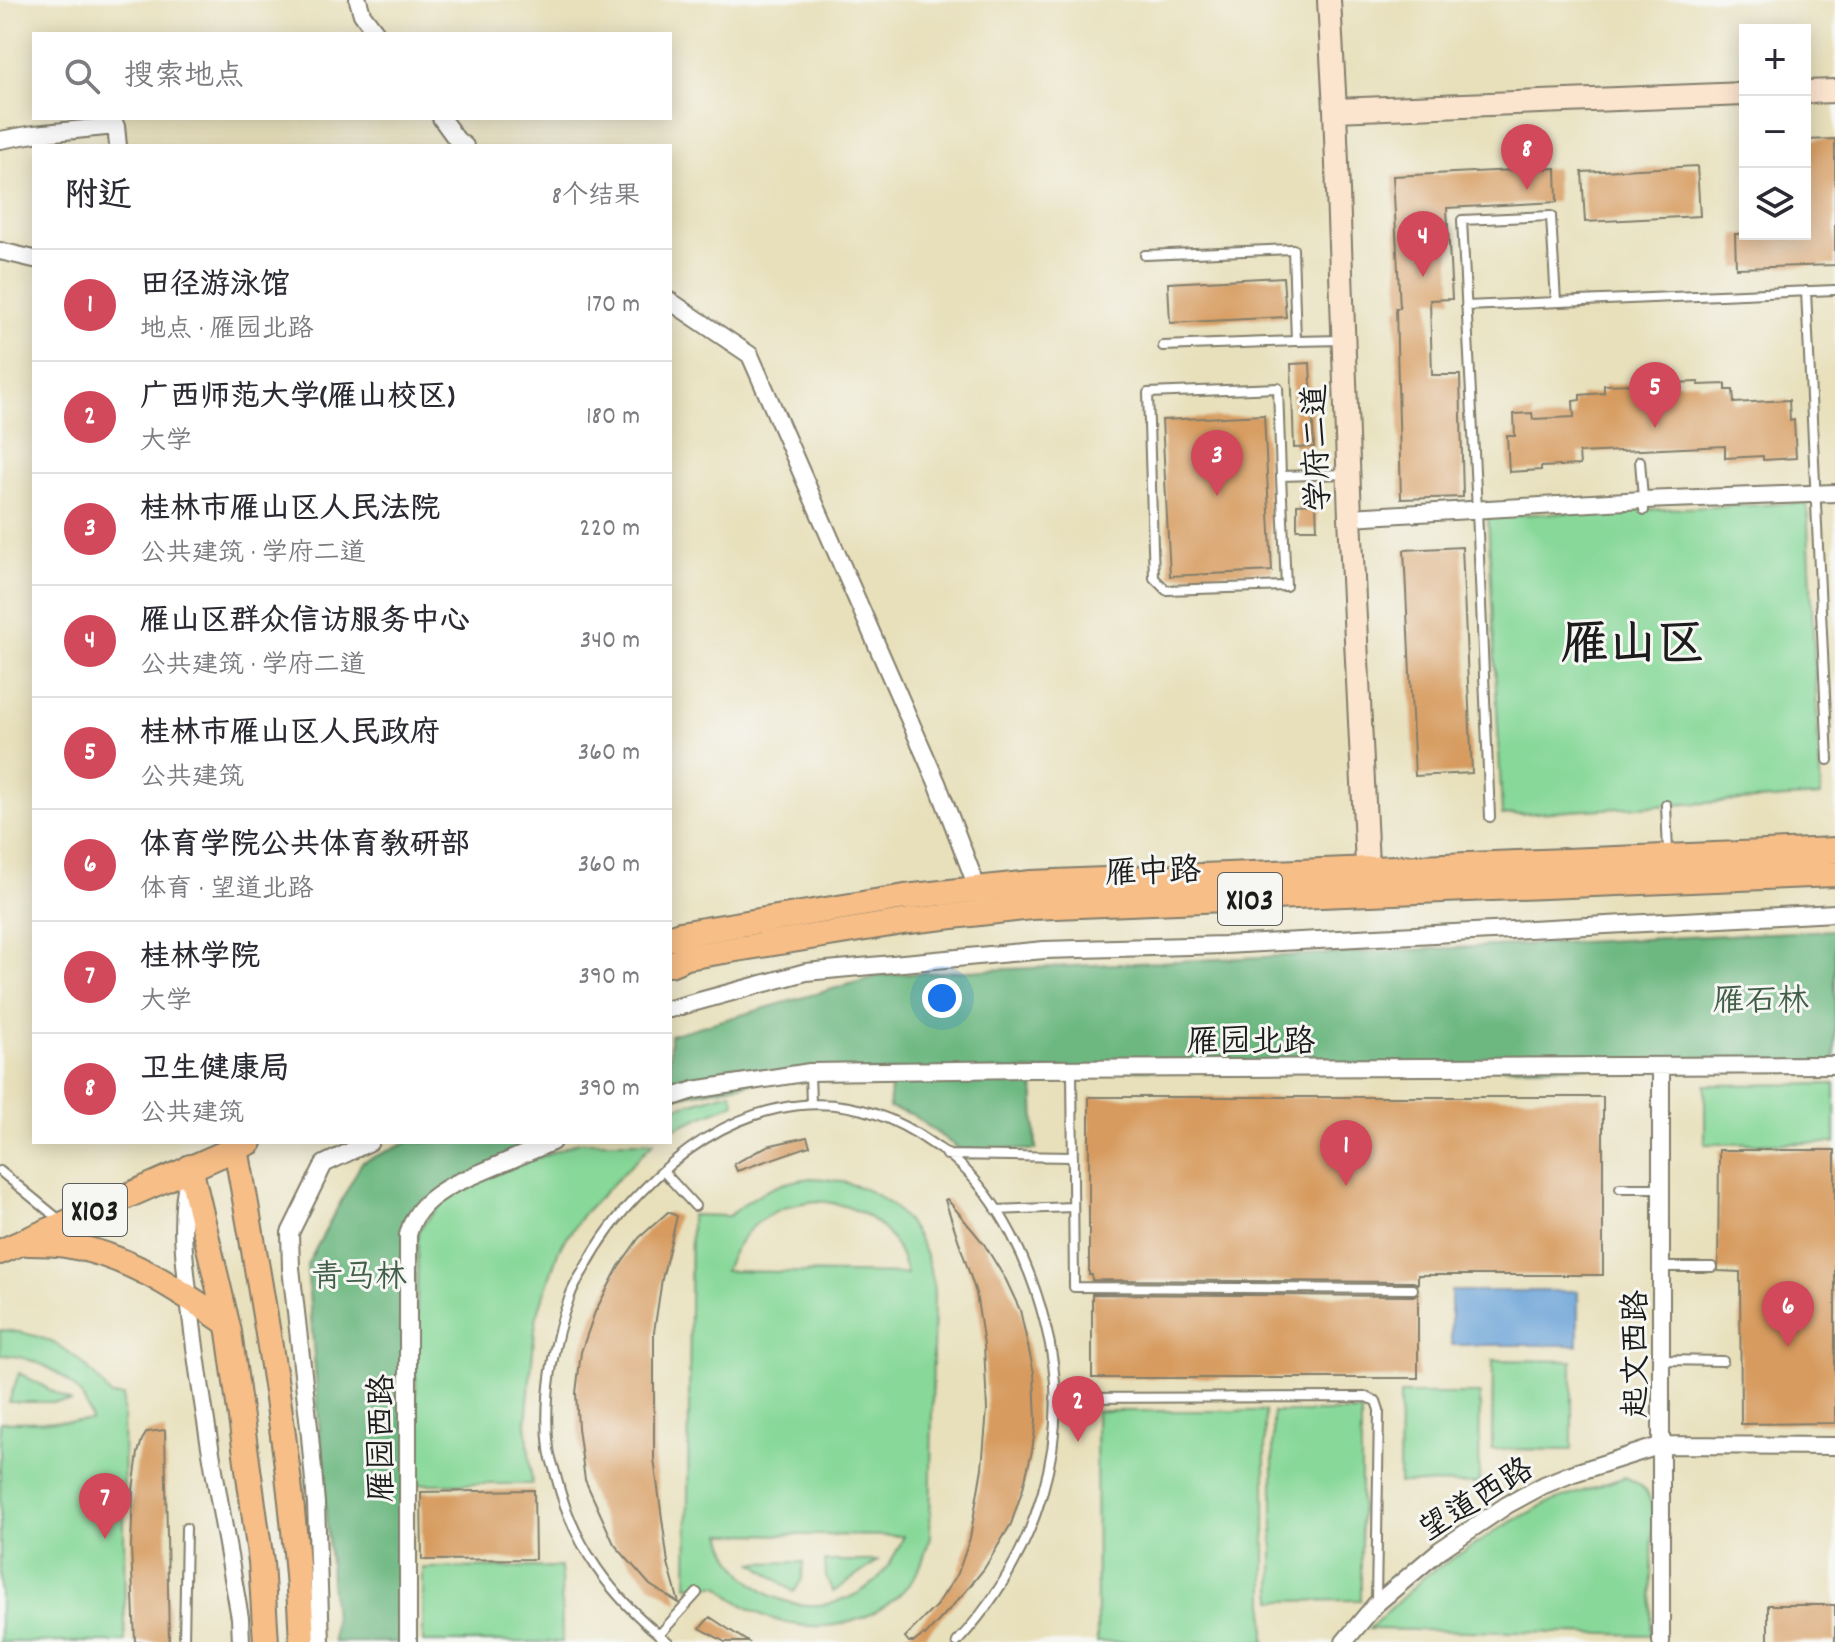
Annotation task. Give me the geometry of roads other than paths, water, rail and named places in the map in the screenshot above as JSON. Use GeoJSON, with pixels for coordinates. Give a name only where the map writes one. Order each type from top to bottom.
{"type":"FeatureCollection","features":[{"type":"Feature","properties":{"kind":"main road","name":"雁中路"},"geometry":{"type":"LineString","coordinates":[[672,937],[905,897],[1032,907],[1368,894],[1669,870],[1835,850]]}},
{"type":"Feature","properties":{"kind":"main road","name":"雁中路"},"geometry":{"type":"LineString","coordinates":[[672,963],[687,957],[909,921],[1031,883],[1367,869],[1835,874]]}},
{"type":"Feature","properties":{"kind":"main road"},"geometry":{"type":"LineString","coordinates":[[202,1144],[190,1167],[227,1323],[261,1562],[266,1642]]}},
{"type":"Feature","properties":{"kind":"main road"},"geometry":{"type":"LineString","coordinates":[[244,1145],[292,1504],[302,1642]]}},
{"type":"Feature","properties":{"kind":"main road","name":"X103"},"geometry":{"type":"LineString","coordinates":[[11,1247],[244,1145]]}},
{"type":"Feature","properties":{"kind":"main road"},"geometry":{"type":"LineString","coordinates":[[11,1247],[64,1245],[119,1260],[159,1279],[227,1323]]}},
{"type":"Feature","properties":{"kind":"street"},"geometry":{"type":"LineString","coordinates":[[358,0],[362,14],[376,32]]}},
{"type":"Feature","properties":{"kind":"street","name":"学府二道"},"geometry":{"type":"LineString","coordinates":[[1329,0],[1368,894]]}},
{"type":"Feature","properties":{"kind":"street"},"geometry":{"type":"LineString","coordinates":[[1811,92],[1835,91]]}},
{"type":"Feature","properties":{"kind":"street"},"geometry":{"type":"LineString","coordinates":[[1335,110],[1739,94]]}},
{"type":"Feature","properties":{"kind":"street"},"geometry":{"type":"LineString","coordinates":[[443,120],[463,144]]}},
{"type":"Feature","properties":{"kind":"street"},"geometry":{"type":"LineString","coordinates":[[0,140],[116,126],[118,144]]}},
{"type":"Feature","properties":{"kind":"street"},"geometry":{"type":"LineString","coordinates":[[0,251],[32,259]]}},
{"type":"Feature","properties":{"kind":"street"},"geometry":{"type":"LineString","coordinates":[[672,302],[750,355],[938,785],[981,901]]}},
{"type":"Feature","properties":{"kind":"street"},"geometry":{"type":"LineString","coordinates":[[672,318],[691,316]]}},
{"type":"Feature","properties":{"kind":"street"},"geometry":{"type":"LineString","coordinates":[[1350,517],[1644,505],[1835,493]]}},
{"type":"Feature","properties":{"kind":"street"},"geometry":{"type":"LineString","coordinates":[[672,1008],[806,972],[1044,950],[1224,945],[1835,913]]}},
{"type":"Feature","properties":{"kind":"street","name":"雁园北路"},"geometry":{"type":"LineString","coordinates":[[672,1097],[694,1090],[810,1072],[1835,1065]]}},
{"type":"Feature","properties":{"kind":"street","name":"起文西路"},"geometry":{"type":"LineString","coordinates":[[1661,1066],[1661,1642]]}},
{"type":"Feature","properties":{"kind":"street"},"geometry":{"type":"LineString","coordinates":[[321,1642],[316,1504],[290,1233],[324,1164],[366,1144]]}},
{"type":"Feature","properties":{"kind":"street","name":"雁园西路"},"geometry":{"type":"LineString","coordinates":[[408,1642],[408,1235],[415,1215],[439,1192],[547,1144]]}},
{"type":"Feature","properties":{"kind":"street"},"geometry":{"type":"LineString","coordinates":[[190,1167],[182,1209],[182,1238],[198,1374],[240,1618],[241,1642]]}},
{"type":"Feature","properties":{"kind":"street","name":"望道西路"},"geometry":{"type":"LineString","coordinates":[[1344,1642],[1376,1604],[1440,1550],[1507,1505],[1571,1474],[1662,1445],[1835,1446]]}},
{"type":"Feature","properties":{"kind":"lane"},"geometry":{"type":"LineString","coordinates":[[1490,817],[1462,220],[1551,216],[1556,302]]}},
{"type":"Feature","properties":{"kind":"lane"},"geometry":{"type":"LineString","coordinates":[[1145,255],[1293,249],[1296,341]]}},
{"type":"Feature","properties":{"kind":"lane"},"geometry":{"type":"LineString","coordinates":[[1466,306],[1835,290]]}},
{"type":"Feature","properties":{"kind":"lane"},"geometry":{"type":"LineString","coordinates":[[1806,291],[1828,760]]}},
{"type":"Feature","properties":{"kind":"lane"},"geometry":{"type":"LineString","coordinates":[[1163,346],[1343,340]]}},
{"type":"Feature","properties":{"kind":"lane"},"geometry":{"type":"LineString","coordinates":[[1278,388],[1281,476],[1286,586],[1166,590],[1154,578],[1148,393],[1278,388]]}},
{"type":"Feature","properties":{"kind":"lane"},"geometry":{"type":"LineString","coordinates":[[1640,461],[1644,505]]}},
{"type":"Feature","properties":{"kind":"lane"},"geometry":{"type":"LineString","coordinates":[[1281,476],[1348,474]]}},
{"type":"Feature","properties":{"kind":"lane"},"geometry":{"type":"LineString","coordinates":[[1666,805],[1669,870]]}},
{"type":"Feature","properties":{"kind":"lane"},"geometry":{"type":"LineString","coordinates":[[1072,1068],[1074,1287],[1413,1289]]}},
{"type":"Feature","properties":{"kind":"lane"},"geometry":{"type":"LineString","coordinates":[[810,1072],[811,1104]]}},
{"type":"Feature","properties":{"kind":"lane"},"geometry":{"type":"LineString","coordinates":[[668,1642],[645,1624],[610,1588],[581,1545],[561,1498],[549,1449],[548,1395],[556,1343],[571,1293],[597,1244],[649,1182],[692,1148],[733,1123],[761,1113],[811,1104],[864,1109],[887,1117],[910,1128],[954,1160],[988,1197],[1016,1242],[1036,1289],[1049,1339],[1055,1398],[1053,1442],[1043,1494],[1026,1542],[1000,1589],[957,1642]]}},
{"type":"Feature","properties":{"kind":"lane"},"geometry":{"type":"LineString","coordinates":[[947,1155],[1073,1157]]}},
{"type":"Feature","properties":{"kind":"lane"},"geometry":{"type":"LineString","coordinates":[[0,1171],[64,1224]]}},
{"type":"Feature","properties":{"kind":"lane"},"geometry":{"type":"LineString","coordinates":[[663,1171],[695,1206]]}},
{"type":"Feature","properties":{"kind":"lane"},"geometry":{"type":"LineString","coordinates":[[1620,1188],[1661,1188]]}},
{"type":"Feature","properties":{"kind":"lane"},"geometry":{"type":"LineString","coordinates":[[996,1210],[1073,1207]]}},
{"type":"Feature","properties":{"kind":"lane"},"geometry":{"type":"LineString","coordinates":[[1661,1267],[1712,1267]]}},
{"type":"Feature","properties":{"kind":"lane"},"geometry":{"type":"LineString","coordinates":[[1662,1360],[1723,1361]]}},
{"type":"Feature","properties":{"kind":"lane"},"geometry":{"type":"LineString","coordinates":[[1055,1398],[1366,1397],[1376,1401],[1379,1410],[1376,1604]]}},
{"type":"Feature","properties":{"kind":"lane"},"geometry":{"type":"LineString","coordinates":[[184,1642],[186,1528]]}},
{"type":"Feature","properties":{"kind":"lane"},"geometry":{"type":"LineString","coordinates":[[659,1635],[697,1593]]}},
{"type":"Feature","properties":{"kind":"water"},"geometry":{"type":"Polygon","coordinates":[[[1451,1291],[1578,1291],[1578,1345],[1451,1345],[1451,1291]]]}},
{"type":"Feature","properties":{"kind":"place","name":"卫生健康局"},"geometry":{"type":"Point","coordinates":[1527,190]}},
{"type":"Feature","properties":{"kind":"place","name":"雁山区群众信访服务中心"},"geometry":{"type":"Point","coordinates":[1423,277]}},
{"type":"Feature","properties":{"kind":"place","name":"桂林市雁山区人民政府"},"geometry":{"type":"Point","coordinates":[1655,428]}},
{"type":"Feature","properties":{"kind":"place","name":"桂林市雁山区人民法院"},"geometry":{"type":"Point","coordinates":[1217,496]}},
{"type":"Feature","properties":{"kind":"place","name":"田径游泳馆"},"geometry":{"type":"Point","coordinates":[1346,1186]}},
{"type":"Feature","properties":{"kind":"place","name":"体育学院公共体育教研部"},"geometry":{"type":"Point","coordinates":[1788,1347]}},
{"type":"Feature","properties":{"kind":"place","name":"广西师范大学(雁山校区)"},"geometry":{"type":"Point","coordinates":[1078,1442]}},
{"type":"Feature","properties":{"kind":"place","name":"桂林学院"},"geometry":{"type":"Point","coordinates":[105,1539]}},
{"type":"Feature","properties":{"kind":"district","name":"雁山区"},"geometry":{"type":"Point","coordinates":[1633,641]}},
{"type":"Feature","properties":{"kind":"park label","name":"雁石林"},"geometry":{"type":"Point","coordinates":[1761,999]}},
{"type":"Feature","properties":{"kind":"park label","name":"青马林"},"geometry":{"type":"Point","coordinates":[359,1275]}}]}
